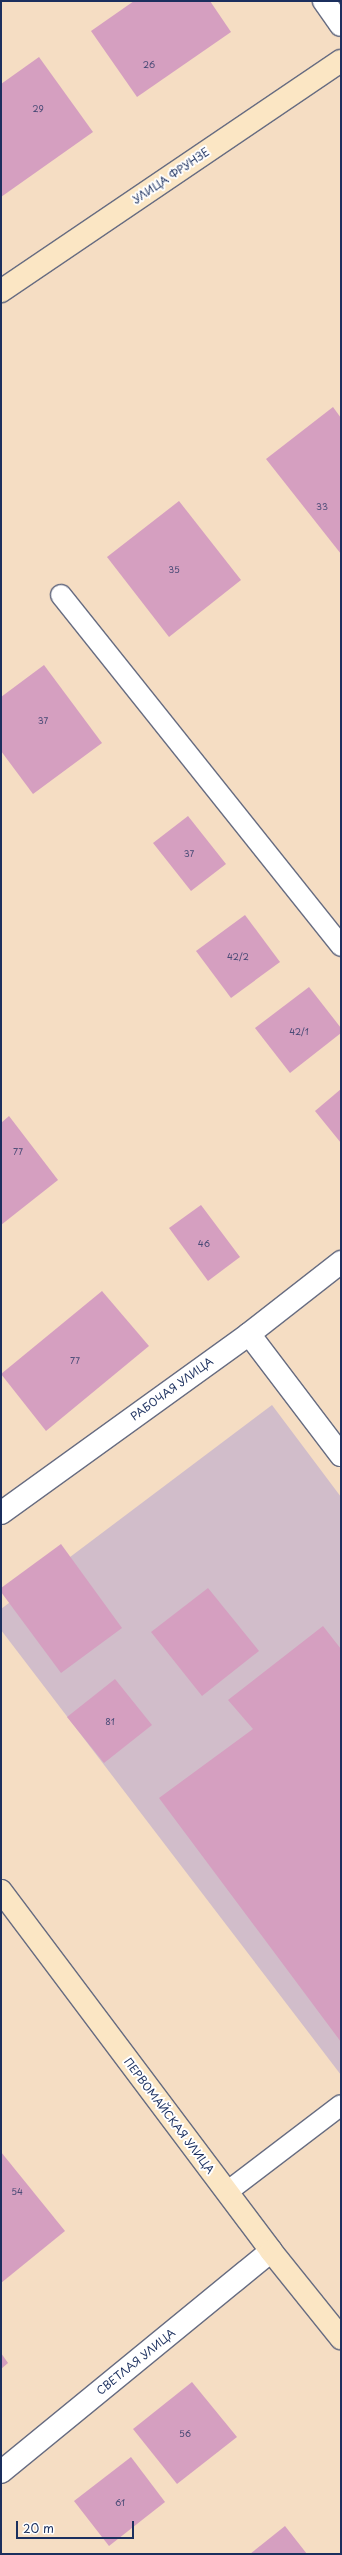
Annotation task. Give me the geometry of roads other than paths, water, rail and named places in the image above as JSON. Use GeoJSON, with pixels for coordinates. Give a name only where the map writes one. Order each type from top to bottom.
{"type":"FeatureCollection","features":[{"type":"Feature","properties":{"kind":"main road","name":"УЛИЦА ФРУНЗЕ"},"geometry":{"type":"LineString","coordinates":[[1,291],[341,61]]}},
{"type":"Feature","properties":{"kind":"main road","name":"ПЕРВОМАЙСКАЯ УЛИЦА"},"geometry":{"type":"LineString","coordinates":[[1,1891],[271,2251],[341,2338]]}},
{"type":"Feature","properties":{"kind":"street"},"geometry":{"type":"LineString","coordinates":[[324,1],[341,25]]}},
{"type":"Feature","properties":{"kind":"street","name":"РАБОЧАЯ УЛИЦА"},"geometry":{"type":"LineString","coordinates":[[1,1513],[249,1334],[341,1262]]}},
{"type":"Feature","properties":{"kind":"street"},"geometry":{"type":"LineString","coordinates":[[249,1334],[341,1455]]}},
{"type":"Feature","properties":{"kind":"street","name":"СВЕТЛАЯ УЛИЦА"},"geometry":{"type":"LineString","coordinates":[[1,2472],[271,2251]]}},
{"type":"Feature","properties":{"kind":"lane"},"geometry":{"type":"LineString","coordinates":[[61,595],[341,946]]}},
{"type":"Feature","properties":{"kind":"lane"},"geometry":{"type":"LineString","coordinates":[[227,2192],[341,2105]]}}]}
